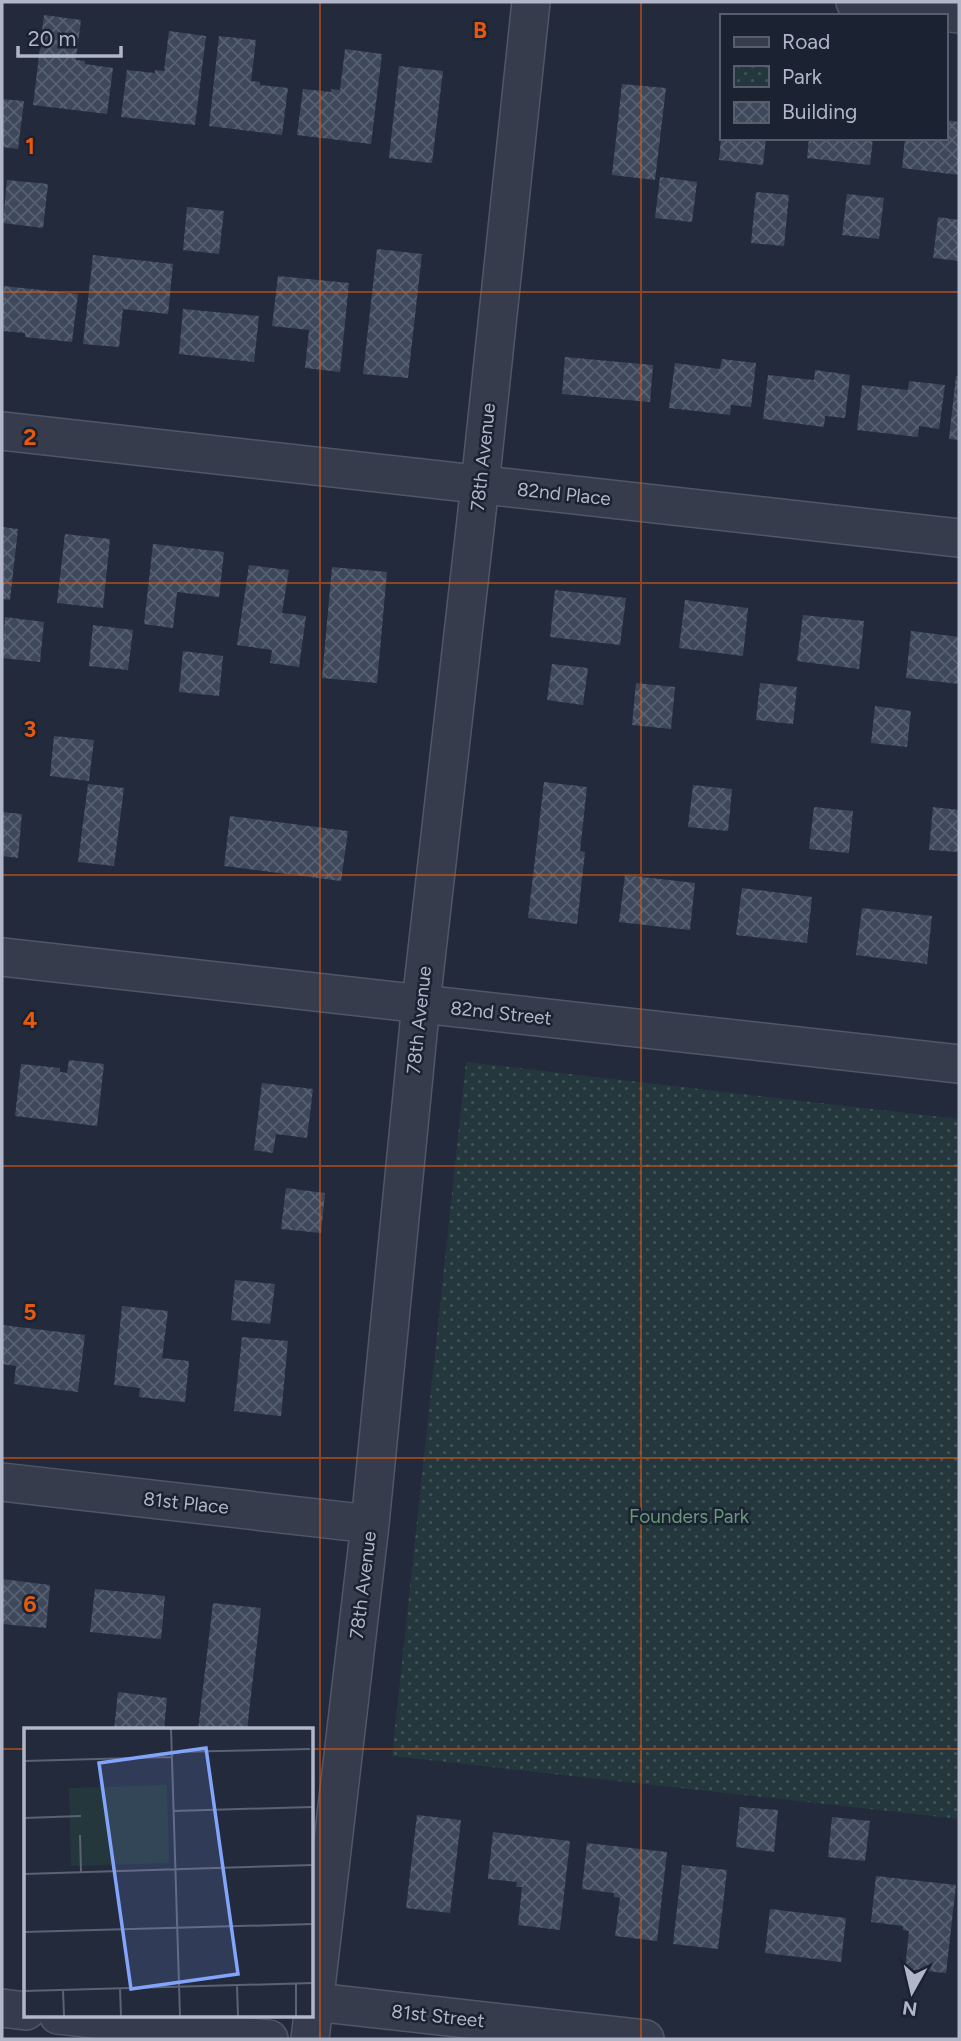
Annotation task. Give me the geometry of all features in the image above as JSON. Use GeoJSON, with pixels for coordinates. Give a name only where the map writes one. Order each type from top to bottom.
{"type":"FeatureCollection","features":[{"type":"Feature","properties":{"kind":"street","name":"78th Avenue"},"geometry":{"type":"LineString","coordinates":[[310,2039],[370,1524],[421,1003],[531,2]]}},
{"type":"Feature","properties":{"kind":"street"},"geometry":{"type":"LineString","coordinates":[[855,2],[959,14]]}},
{"type":"Feature","properties":{"kind":"street","name":"82nd Place"},"geometry":{"type":"LineString","coordinates":[[2,430],[959,538]]}},
{"type":"Feature","properties":{"kind":"street","name":"82nd Street"},"geometry":{"type":"LineString","coordinates":[[2,957],[959,1064]]}},
{"type":"Feature","properties":{"kind":"street","name":"81st Place"},"geometry":{"type":"LineString","coordinates":[[2,1482],[370,1524]]}},
{"type":"Feature","properties":{"kind":"street","name":"81st Street"},"geometry":{"type":"LineString","coordinates":[[315,2002],[645,2039]]}},
{"type":"Feature","properties":{"kind":"street"},"geometry":{"type":"LineString","coordinates":[[2,2008],[24,2011]]}},
{"type":"Feature","properties":{"kind":"street"},"geometry":{"type":"LineString","coordinates":[[67,2016],[269,2039]]}},
{"type":"Feature","properties":{"kind":"green space","name":"Founders Park"},"geometry":{"type":"Polygon","coordinates":[[[466,1062],[959,1119],[959,1819],[392,1756],[466,1062]]]}},
{"type":"Feature","properties":{"kind":"building"},"geometry":{"type":"Polygon","coordinates":[[[44,15],[81,20],[76,60],[113,68],[107,114],[33,105],[44,15]]]}},
{"type":"Feature","properties":{"kind":"building"},"geometry":{"type":"Polygon","coordinates":[[[169,31],[206,36],[195,125],[121,117],[127,70],[155,73],[155,70],[164,71],[169,31]]]}},
{"type":"Feature","properties":{"kind":"building"},"geometry":{"type":"Polygon","coordinates":[[[219,36],[256,40],[251,81],[260,82],[260,85],[288,88],[282,135],[209,126],[219,36]]]}},
{"type":"Feature","properties":{"kind":"building"},"geometry":{"type":"Polygon","coordinates":[[[345,49],[382,54],[371,144],[297,135],[303,89],[331,92],[331,89],[340,90],[345,49]]]}},
{"type":"Feature","properties":{"kind":"building"},"geometry":{"type":"Polygon","coordinates":[[[399,66],[443,71],[432,163],[389,158],[399,66]]]}},
{"type":"Feature","properties":{"kind":"building"},"geometry":{"type":"Polygon","coordinates":[[[622,84],[666,88],[655,180],[612,175],[622,84]]]}},
{"type":"Feature","properties":{"kind":"building"},"geometry":{"type":"Polygon","coordinates":[[[2,99],[24,101],[18,149],[2,147],[2,99]]]}},
{"type":"Feature","properties":{"kind":"building"},"geometry":{"type":"Polygon","coordinates":[[[947,120],[959,122],[959,175],[902,168],[905,140],[947,140],[947,120]]]}},
{"type":"Feature","properties":{"kind":"building"},"geometry":{"type":"Polygon","coordinates":[[[721,140],[766,140],[763,165],[719,160],[721,140]]]}},
{"type":"Feature","properties":{"kind":"building"},"geometry":{"type":"Polygon","coordinates":[[[809,140],[873,140],[870,165],[807,158],[809,140]]]}},
{"type":"Feature","properties":{"kind":"building"},"geometry":{"type":"Polygon","coordinates":[[[660,177],[697,182],[692,222],[655,218],[660,177]]]}},
{"type":"Feature","properties":{"kind":"building"},"geometry":{"type":"Polygon","coordinates":[[[7,180],[48,184],[43,228],[3,223],[7,180]]]}},
{"type":"Feature","properties":{"kind":"building"},"geometry":{"type":"Polygon","coordinates":[[[756,192],[789,195],[784,246],[751,243],[756,192]]]}},
{"type":"Feature","properties":{"kind":"building"},"geometry":{"type":"Polygon","coordinates":[[[847,194],[884,198],[879,239],[842,235],[847,194]]]}},
{"type":"Feature","properties":{"kind":"building"},"geometry":{"type":"Polygon","coordinates":[[[187,207],[224,211],[219,254],[183,250],[187,207]]]}},
{"type":"Feature","properties":{"kind":"building"},"geometry":{"type":"Polygon","coordinates":[[[938,217],[959,220],[959,261],[933,258],[938,217]]]}},
{"type":"Feature","properties":{"kind":"building"},"geometry":{"type":"Polygon","coordinates":[[[377,249],[422,254],[408,378],[363,374],[377,249]]]}},
{"type":"Feature","properties":{"kind":"building"},"geometry":{"type":"Polygon","coordinates":[[[93,255],[173,264],[168,314],[123,309],[119,347],[83,344],[93,255]]]}},
{"type":"Feature","properties":{"kind":"building"},"geometry":{"type":"Polygon","coordinates":[[[278,276],[349,283],[340,372],[305,368],[309,330],[272,326],[278,276]]]}},
{"type":"Feature","properties":{"kind":"building"},"geometry":{"type":"Polygon","coordinates":[[[4,286],[78,294],[72,342],[25,337],[25,333],[2,331],[4,286]]]}},
{"type":"Feature","properties":{"kind":"building"},"geometry":{"type":"Polygon","coordinates":[[[183,309],[259,316],[254,362],[179,354],[183,309]]]}},
{"type":"Feature","properties":{"kind":"building"},"geometry":{"type":"Polygon","coordinates":[[[565,357],[653,365],[650,402],[562,394],[565,357]]]}},
{"type":"Feature","properties":{"kind":"building"},"geometry":{"type":"Polygon","coordinates":[[[722,359],[756,363],[751,407],[731,405],[730,415],[669,408],[675,363],[720,369],[722,359]]]}},
{"type":"Feature","properties":{"kind":"building"},"geometry":{"type":"Polygon","coordinates":[[[815,370],[850,375],[845,418],[825,416],[824,427],[763,419],[768,375],[814,380],[815,370]]]}},
{"type":"Feature","properties":{"kind":"building"},"geometry":{"type":"Polygon","coordinates":[[[956,376],[959,376],[959,440],[949,439],[956,376]]]}},
{"type":"Feature","properties":{"kind":"building"},"geometry":{"type":"Polygon","coordinates":[[[909,381],[945,385],[939,429],[919,426],[918,437],[857,430],[862,385],[908,390],[909,381]]]}},
{"type":"Feature","properties":{"kind":"building"},"geometry":{"type":"Polygon","coordinates":[[[2,527],[18,529],[10,600],[2,599],[2,527]]]}},
{"type":"Feature","properties":{"kind":"building"},"geometry":{"type":"Polygon","coordinates":[[[65,534],[110,539],[103,608],[57,603],[65,534]]]}},
{"type":"Feature","properties":{"kind":"building"},"geometry":{"type":"Polygon","coordinates":[[[153,544],[224,552],[219,597],[177,592],[173,628],[144,624],[153,544]]]}},
{"type":"Feature","properties":{"kind":"building"},"geometry":{"type":"Polygon","coordinates":[[[249,565],[289,570],[282,613],[306,616],[299,667],[270,663],[272,650],[237,645],[249,565]]]}},
{"type":"Feature","properties":{"kind":"building"},"geometry":{"type":"Polygon","coordinates":[[[332,567],[387,572],[377,683],[322,678],[332,567]]]}},
{"type":"Feature","properties":{"kind":"building"},"geometry":{"type":"Polygon","coordinates":[[[555,590],[626,598],[620,645],[550,637],[555,590]]]}},
{"type":"Feature","properties":{"kind":"building"},"geometry":{"type":"Polygon","coordinates":[[[685,600],[748,608],[743,656],[679,648],[685,600]]]}},
{"type":"Feature","properties":{"kind":"building"},"geometry":{"type":"Polygon","coordinates":[[[803,615],[864,621],[859,669],[797,661],[803,615]]]}},
{"type":"Feature","properties":{"kind":"building"},"geometry":{"type":"Polygon","coordinates":[[[5,617],[44,622],[40,662],[2,658],[5,617]]]}},
{"type":"Feature","properties":{"kind":"building"},"geometry":{"type":"Polygon","coordinates":[[[93,625],[133,630],[128,670],[89,666],[93,625]]]}},
{"type":"Feature","properties":{"kind":"building"},"geometry":{"type":"Polygon","coordinates":[[[911,631],[959,637],[959,684],[906,678],[911,631]]]}},
{"type":"Feature","properties":{"kind":"building"},"geometry":{"type":"Polygon","coordinates":[[[183,651],[223,656],[219,696],[179,692],[183,651]]]}},
{"type":"Feature","properties":{"kind":"building"},"geometry":{"type":"Polygon","coordinates":[[[552,664],[588,668],[583,705],[547,700],[552,664]]]}},
{"type":"Feature","properties":{"kind":"building"},"geometry":{"type":"Polygon","coordinates":[[[636,683],[675,687],[671,729],[632,725],[636,683]]]}},
{"type":"Feature","properties":{"kind":"building"},"geometry":{"type":"Polygon","coordinates":[[[760,683],[797,687],[793,724],[756,720],[760,683]]]}},
{"type":"Feature","properties":{"kind":"building"},"geometry":{"type":"Polygon","coordinates":[[[875,706],[911,711],[907,747],[871,743],[875,706]]]}},
{"type":"Feature","properties":{"kind":"building"},"geometry":{"type":"Polygon","coordinates":[[[54,736],[94,740],[89,781],[50,776],[54,736]]]}},
{"type":"Feature","properties":{"kind":"building"},"geometry":{"type":"Polygon","coordinates":[[[544,782],[587,787],[580,851],[585,852],[577,924],[528,918],[544,782]]]}},
{"type":"Feature","properties":{"kind":"building"},"geometry":{"type":"Polygon","coordinates":[[[88,784],[124,788],[114,866],[78,862],[88,784]]]}},
{"type":"Feature","properties":{"kind":"building"},"geometry":{"type":"Polygon","coordinates":[[[693,785],[732,789],[728,831],[688,827],[693,785]]]}},
{"type":"Feature","properties":{"kind":"building"},"geometry":{"type":"Polygon","coordinates":[[[814,807],[853,811],[849,853],[809,849],[814,807]]]}},
{"type":"Feature","properties":{"kind":"building"},"geometry":{"type":"Polygon","coordinates":[[[933,807],[959,810],[959,852],[929,850],[933,807]]]}},
{"type":"Feature","properties":{"kind":"building"},"geometry":{"type":"Polygon","coordinates":[[[2,812],[22,814],[18,858],[2,856],[2,812]]]}},
{"type":"Feature","properties":{"kind":"building"},"geometry":{"type":"Polygon","coordinates":[[[230,816],[348,831],[341,881],[224,866],[230,816]]]}},
{"type":"Feature","properties":{"kind":"building"},"geometry":{"type":"Polygon","coordinates":[[[625,875],[695,883],[690,930],[619,922],[625,875]]]}},
{"type":"Feature","properties":{"kind":"building"},"geometry":{"type":"Polygon","coordinates":[[[742,888],[812,897],[807,943],[736,935],[742,888]]]}},
{"type":"Feature","properties":{"kind":"building"},"geometry":{"type":"Polygon","coordinates":[[[862,908],[932,916],[927,964],[856,955],[862,908]]]}},
{"type":"Feature","properties":{"kind":"building"},"geometry":{"type":"Polygon","coordinates":[[[69,1060],[104,1064],[97,1126],[15,1116],[21,1064],[60,1068],[60,1072],[67,1073],[69,1060]]]}},
{"type":"Feature","properties":{"kind":"building"},"geometry":{"type":"Polygon","coordinates":[[[262,1083],[313,1089],[307,1138],[276,1134],[273,1153],[254,1150],[262,1083]]]}},
{"type":"Feature","properties":{"kind":"building"},"geometry":{"type":"Polygon","coordinates":[[[286,1188],[325,1193],[321,1233],[281,1229],[286,1188]]]}},
{"type":"Feature","properties":{"kind":"building"},"geometry":{"type":"Polygon","coordinates":[[[235,1280],[275,1284],[270,1324],[231,1320],[235,1280]]]}},
{"type":"Feature","properties":{"kind":"building"},"geometry":{"type":"Polygon","coordinates":[[[122,1306],[168,1311],[162,1358],[189,1361],[185,1402],[139,1397],[140,1388],[114,1385],[122,1306]]]}},
{"type":"Feature","properties":{"kind":"building"},"geometry":{"type":"Polygon","coordinates":[[[2,1325],[85,1335],[78,1392],[14,1384],[16,1366],[2,1364],[2,1325]]]}},
{"type":"Feature","properties":{"kind":"building"},"geometry":{"type":"Polygon","coordinates":[[[242,1337],[288,1341],[281,1416],[234,1411],[242,1337]]]}},
{"type":"Feature","properties":{"kind":"building"},"geometry":{"type":"Polygon","coordinates":[[[2,1579],[50,1585],[46,1628],[2,1624],[2,1579]]]}},
{"type":"Feature","properties":{"kind":"building"},"geometry":{"type":"Polygon","coordinates":[[[95,1589],[165,1596],[161,1639],[90,1632],[95,1589]]]}},
{"type":"Feature","properties":{"kind":"building"},"geometry":{"type":"Polygon","coordinates":[[[213,1603],[261,1608],[247,1728],[198,1728],[213,1603]]]}},
{"type":"Feature","properties":{"kind":"building"},"geometry":{"type":"Polygon","coordinates":[[[118,1692],[167,1698],[164,1728],[114,1728],[118,1692]]]}},
{"type":"Feature","properties":{"kind":"building"},"geometry":{"type":"Polygon","coordinates":[[[740,1807],[778,1810],[774,1852],[736,1847],[740,1807]]]}},
{"type":"Feature","properties":{"kind":"building"},"geometry":{"type":"Polygon","coordinates":[[[417,1815],[461,1820],[450,1913],[406,1908],[417,1815]]]}},
{"type":"Feature","properties":{"kind":"building"},"geometry":{"type":"Polygon","coordinates":[[[832,1817],[870,1821],[865,1861],[828,1857],[832,1817]]]}},
{"type":"Feature","properties":{"kind":"building"},"geometry":{"type":"Polygon","coordinates":[[[493,1832],[570,1841],[560,1930],[518,1925],[522,1887],[516,1887],[517,1882],[488,1879],[493,1832]]]}},
{"type":"Feature","properties":{"kind":"building"},"geometry":{"type":"Polygon","coordinates":[[[587,1843],[667,1852],[657,1941],[615,1936],[620,1898],[614,1897],[614,1893],[582,1889],[587,1843]]]}},
{"type":"Feature","properties":{"kind":"building"},"geometry":{"type":"Polygon","coordinates":[[[682,1865],[727,1870],[718,1949],[673,1944],[682,1865]]]}},
{"type":"Feature","properties":{"kind":"building"},"geometry":{"type":"Polygon","coordinates":[[[876,1876],[956,1885],[946,1973],[905,1969],[909,1931],[903,1930],[903,1926],[871,1922],[876,1876]]]}},
{"type":"Feature","properties":{"kind":"building"},"geometry":{"type":"Polygon","coordinates":[[[770,1909],[846,1918],[841,1962],[765,1953],[770,1909]]]}}]}
